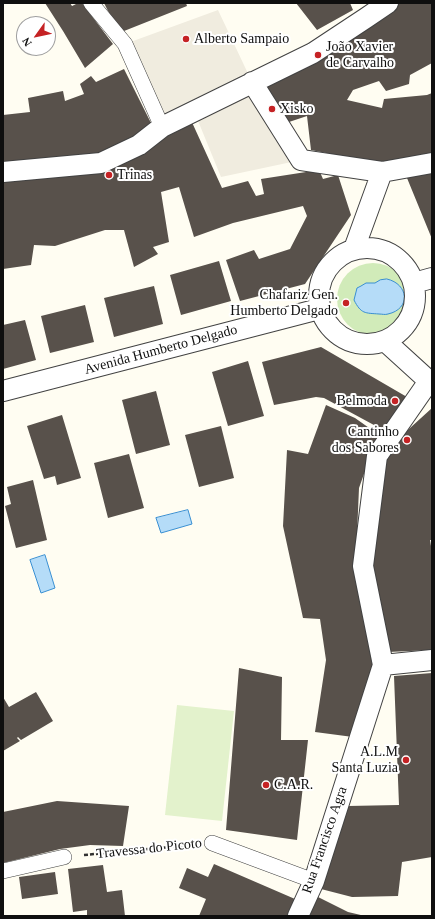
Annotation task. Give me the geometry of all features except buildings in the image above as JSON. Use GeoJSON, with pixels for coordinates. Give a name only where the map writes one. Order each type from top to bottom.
{"type":"FeatureCollection","features":[{"type":"Feature","properties":{"kind":"street"},"geometry":{"type":"LineString","coordinates":[[91,3],[125,44],[162,127]]}},
{"type":"Feature","properties":{"kind":"street"},"geometry":{"type":"LineString","coordinates":[[3,172],[101,163],[139,145],[162,127],[313,53],[388,3]]}},
{"type":"Feature","properties":{"kind":"street"},"geometry":{"type":"LineString","coordinates":[[252,82],[301,160],[382,172],[432,163]]}},
{"type":"Feature","properties":{"kind":"street"},"geometry":{"type":"LineString","coordinates":[[354,249],[382,172]]}},
{"type":"Feature","properties":{"kind":"street"},"geometry":{"type":"LineString","coordinates":[[374,248],[392,254],[423,280],[411,318],[400,332],[385,342],[367,345],[348,341],[333,330],[319,309],[318,294],[324,274],[336,258],[354,249],[374,248]]}},
{"type":"Feature","properties":{"kind":"street","name":"Avenida Humberto Delgado"},"geometry":{"type":"LineString","coordinates":[[3,392],[319,309]]}},
{"type":"Feature","properties":{"kind":"street"},"geometry":{"type":"LineString","coordinates":[[385,342],[431,381]]}},
{"type":"Feature","properties":{"kind":"street","name":"Rua Francisco Agra"},"geometry":{"type":"LineString","coordinates":[[298,916],[314,881],[383,664],[363,566],[377,456],[431,381]]}},
{"type":"Feature","properties":{"kind":"street"},"geometry":{"type":"LineString","coordinates":[[383,664],[432,660]]}},
{"type":"Feature","properties":{"kind":"street","name":"Travessa do Picoto"},"geometry":{"type":"LineString","coordinates":[[212,843],[314,881]]}},
{"type":"Feature","properties":{"kind":"street"},"geometry":{"type":"LineString","coordinates":[[3,871],[64,857]]}},
{"type":"Feature","properties":{"kind":"path","name":"Travessa do Picoto"},"geometry":{"type":"LineString","coordinates":[[64,857],[212,843]]}},
{"type":"Feature","properties":{"kind":"green space"},"geometry":{"type":"Polygon","coordinates":[[[373,263],[393,269],[403,279],[409,299],[403,319],[393,329],[373,335],[353,329],[343,319],[337,299],[343,279],[353,269],[373,263]]]}},
{"type":"Feature","properties":{"kind":"green space"},"geometry":{"type":"Polygon","coordinates":[[[177,705],[234,711],[222,821],[165,815],[177,705]]]}},
{"type":"Feature","properties":{"kind":"shaded area"},"geometry":{"type":"Polygon","coordinates":[[[218,10],[252,82],[301,160],[221,177],[194,111],[162,127],[125,44],[218,10]]]}},
{"type":"Feature","properties":{"kind":"water"},"geometry":{"type":"Polygon","coordinates":[[[387,279],[400,286],[403,291],[404,302],[401,307],[386,314],[367,313],[361,310],[354,300],[357,288],[366,283],[375,283],[380,280],[387,279]]]}},
{"type":"Feature","properties":{"kind":"water"},"geometry":{"type":"Polygon","coordinates":[[[188,510],[192,524],[161,533],[156,518],[188,510]]]}},
{"type":"Feature","properties":{"kind":"water"},"geometry":{"type":"Polygon","coordinates":[[[45,555],[55,588],[41,593],[30,560],[45,555]]]}},
{"type":"Feature","properties":{"kind":"place","name":"Alberto Sampaio"},"geometry":{"type":"Point","coordinates":[186,39]}},
{"type":"Feature","properties":{"kind":"place","name":"João Xavier de Carvalho"},"geometry":{"type":"Point","coordinates":[318,55]}},
{"type":"Feature","properties":{"kind":"place","name":"Xisko"},"geometry":{"type":"Point","coordinates":[272,109]}},
{"type":"Feature","properties":{"kind":"place","name":"Trinas"},"geometry":{"type":"Point","coordinates":[109,175]}},
{"type":"Feature","properties":{"kind":"place","name":"Chafariz Gen. Humberto Delgado"},"geometry":{"type":"Point","coordinates":[346,303]}},
{"type":"Feature","properties":{"kind":"place","name":"Belmoda"},"geometry":{"type":"Point","coordinates":[395,401]}},
{"type":"Feature","properties":{"kind":"place","name":"Cantinho dos Sabores"},"geometry":{"type":"Point","coordinates":[407,440]}},
{"type":"Feature","properties":{"kind":"place","name":"A.L.M Santa Luzia"},"geometry":{"type":"Point","coordinates":[406,760]}},
{"type":"Feature","properties":{"kind":"place","name":"C.A.R."},"geometry":{"type":"Point","coordinates":[266,785]}}]}
